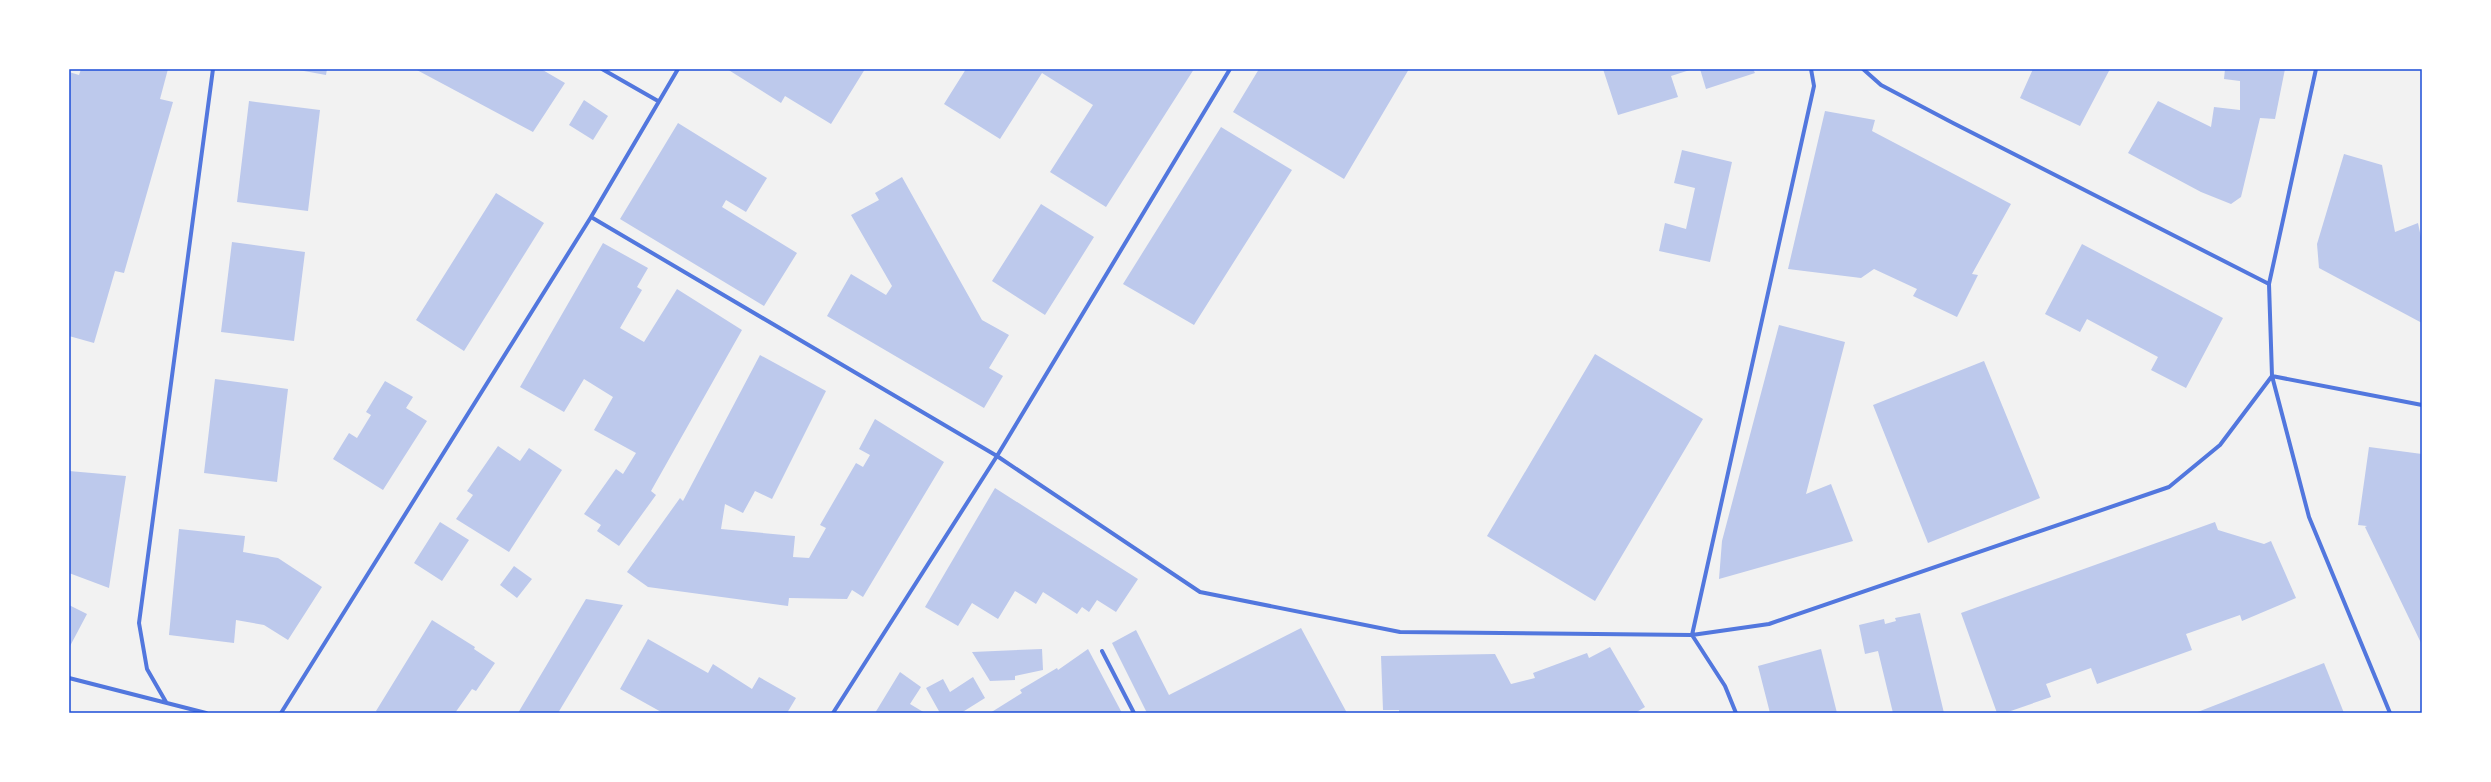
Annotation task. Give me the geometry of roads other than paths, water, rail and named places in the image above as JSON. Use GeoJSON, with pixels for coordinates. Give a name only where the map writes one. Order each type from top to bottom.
{"type":"FeatureCollection","features":[{"type":"Feature","properties":{"kind":"street"},"geometry":{"type":"LineString","coordinates":[[166,702],[147,669],[139,623],[213,69]]}},
{"type":"Feature","properties":{"kind":"street"},"geometry":{"type":"LineString","coordinates":[[602,69],[658,101]]}},
{"type":"Feature","properties":{"kind":"street"},"geometry":{"type":"LineString","coordinates":[[281,713],[591,216],[678,69]]}},
{"type":"Feature","properties":{"kind":"street"},"geometry":{"type":"LineString","coordinates":[[833,713],[997,456],[1230,69]]}},
{"type":"Feature","properties":{"kind":"street"},"geometry":{"type":"LineString","coordinates":[[1736,713],[1726,686],[1692,635],[1814,86],[1811,69]]}},
{"type":"Feature","properties":{"kind":"street"},"geometry":{"type":"LineString","coordinates":[[1863,69],[1880,85],[1946,120],[2269,284]]}},
{"type":"Feature","properties":{"kind":"street"},"geometry":{"type":"LineString","coordinates":[[2316,69],[2269,284],[2272,376],[2308,517],[2390,713]]}},
{"type":"Feature","properties":{"kind":"street"},"geometry":{"type":"LineString","coordinates":[[591,216],[997,456],[1200,592],[1400,632],[1692,635],[1768,624],[1997,548],[2169,487],[2220,445],[2272,376]]}},
{"type":"Feature","properties":{"kind":"street"},"geometry":{"type":"LineString","coordinates":[[2272,376],[2422,405]]}},
{"type":"Feature","properties":{"kind":"street"},"geometry":{"type":"LineString","coordinates":[[1102,651],[1134,713]]}},
{"type":"Feature","properties":{"kind":"street"},"geometry":{"type":"LineString","coordinates":[[69,678],[111,690],[166,702],[206,713]]}}]}
